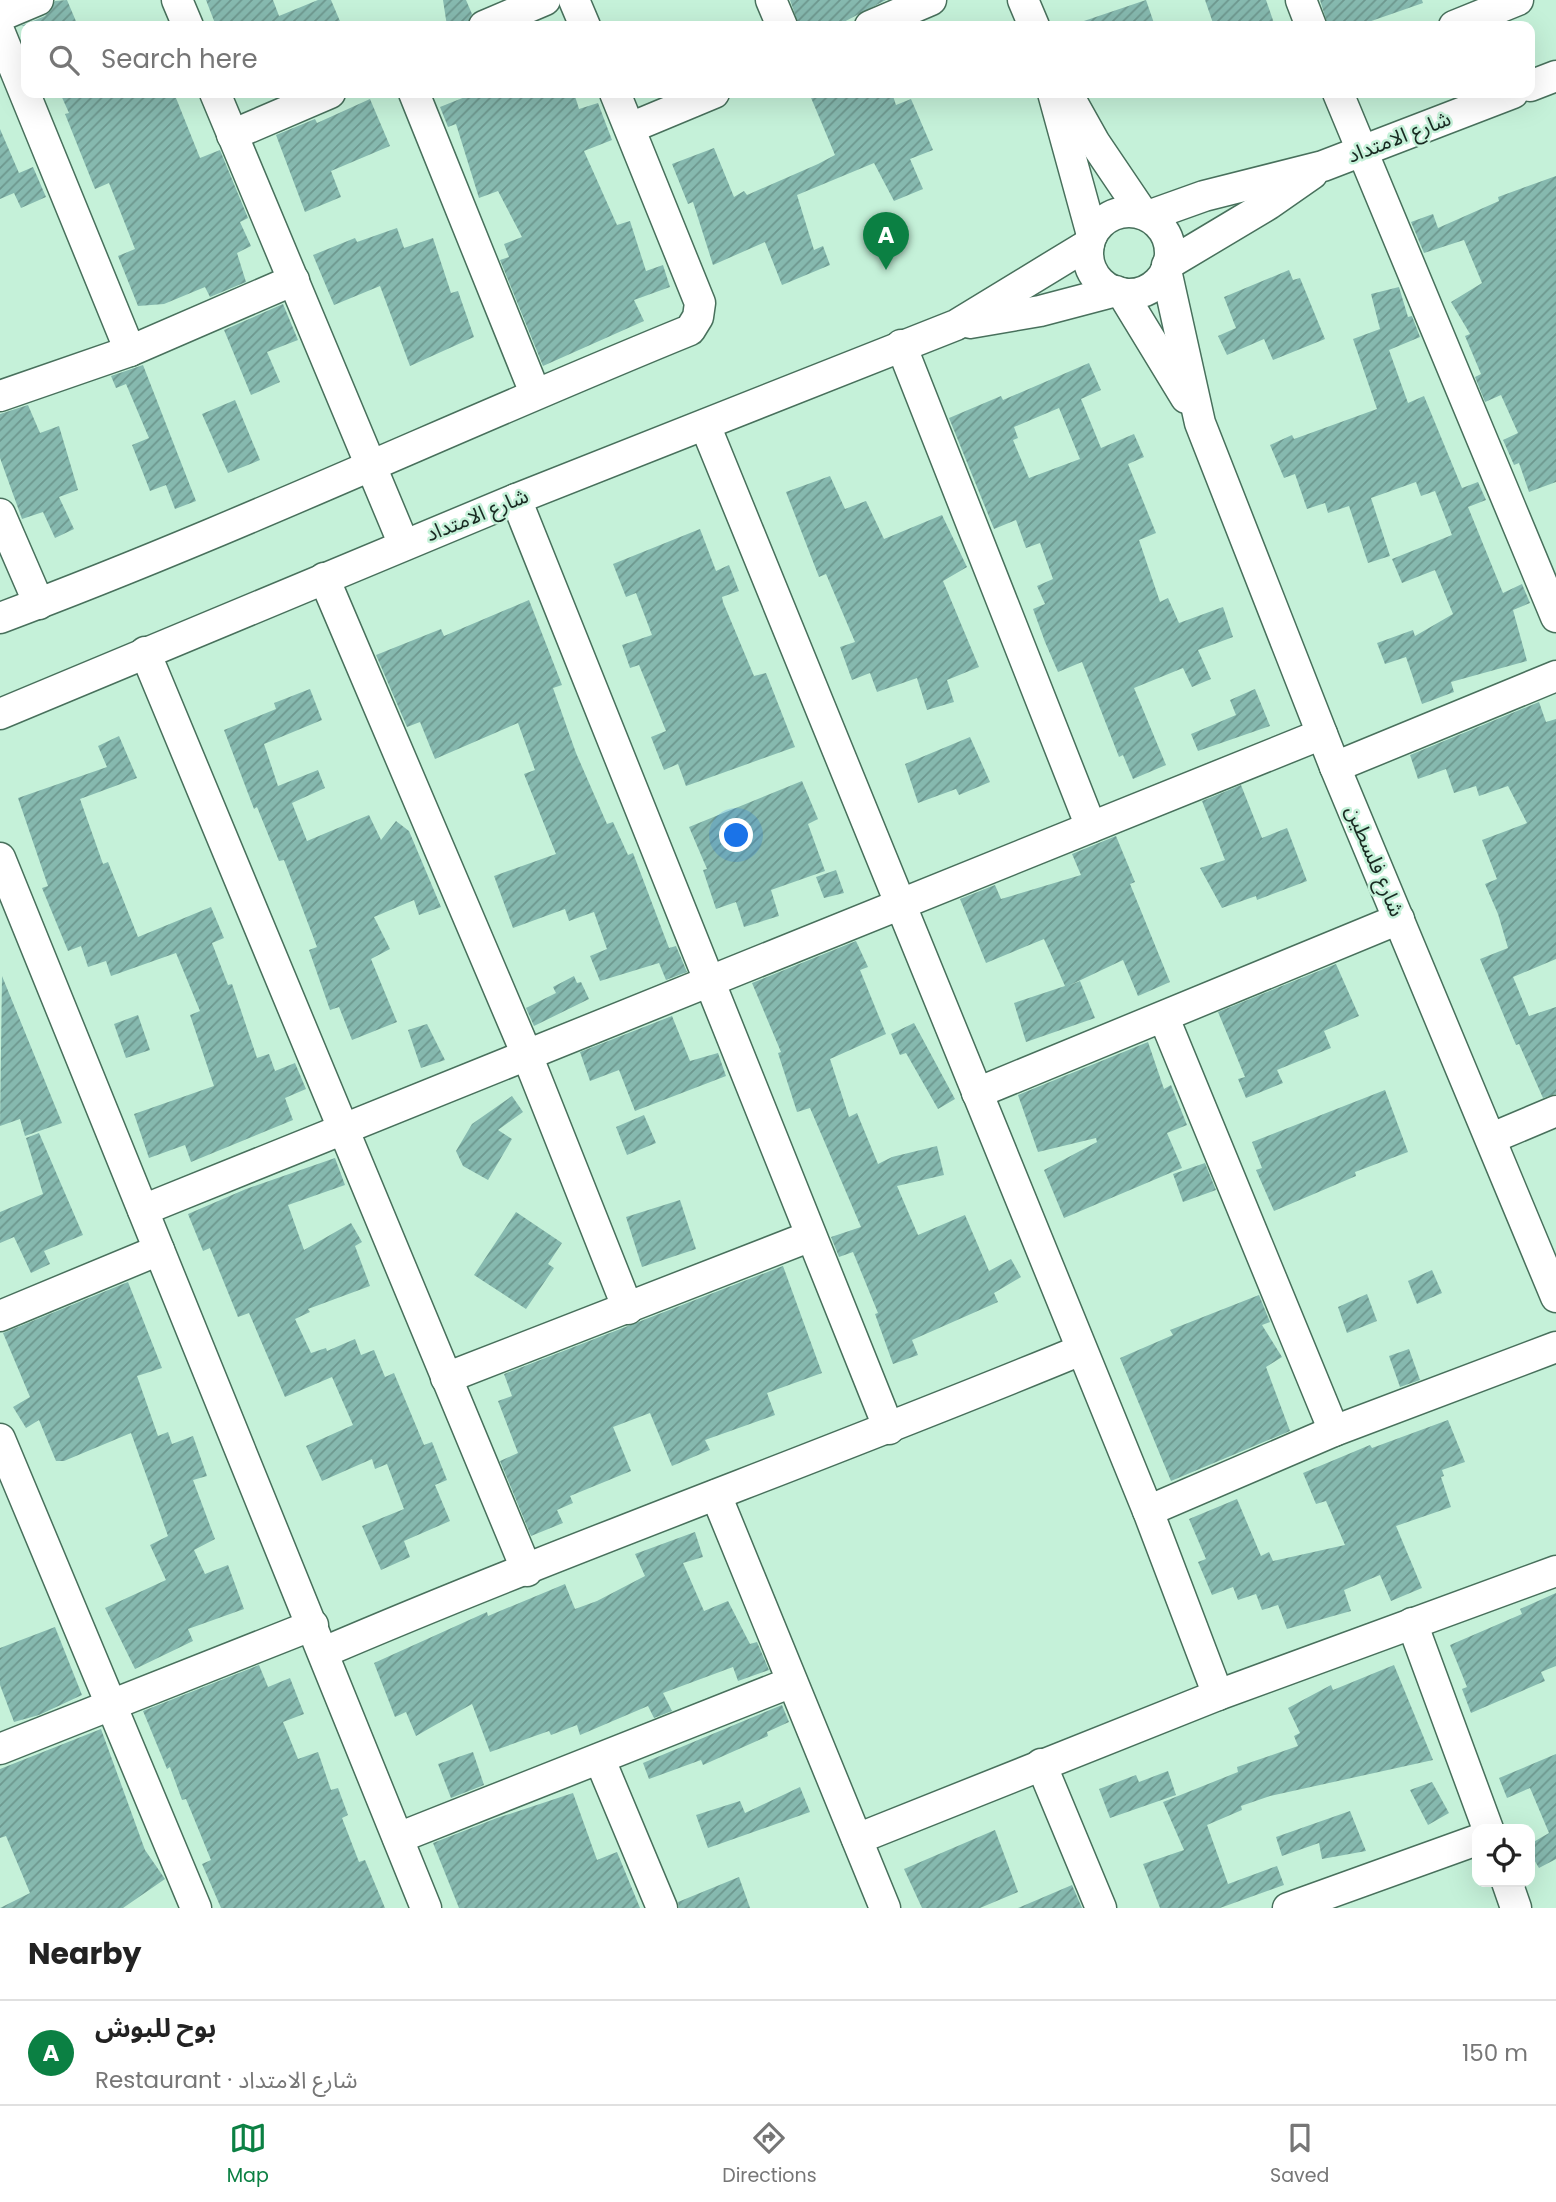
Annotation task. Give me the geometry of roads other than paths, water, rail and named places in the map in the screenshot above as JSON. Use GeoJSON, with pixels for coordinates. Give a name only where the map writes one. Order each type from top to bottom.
{"type":"FeatureCollection","features":[{"type":"Feature","properties":{"kind":"street"},"geometry":{"type":"LineString","coordinates":[[0,16],[38,0]]}},
{"type":"Feature","properties":{"kind":"street"},"geometry":{"type":"LineString","coordinates":[[177,0],[186,21]]}},
{"type":"Feature","properties":{"kind":"street"},"geometry":{"type":"LineString","coordinates":[[496,21],[545,0]]}},
{"type":"Feature","properties":{"kind":"street"},"geometry":{"type":"LineString","coordinates":[[574,0],[583,21]]}},
{"type":"Feature","properties":{"kind":"street"},"geometry":{"type":"LineString","coordinates":[[771,0],[780,21]]}},
{"type":"Feature","properties":{"kind":"street"},"geometry":{"type":"LineString","coordinates":[[882,21],[931,0]]}},
{"type":"Feature","properties":{"kind":"street"},"geometry":{"type":"LineString","coordinates":[[1023,0],[1032,21]]}},
{"type":"Feature","properties":{"kind":"street"},"geometry":{"type":"LineString","coordinates":[[1301,0],[1309,21]]}},
{"type":"Feature","properties":{"kind":"street"},"geometry":{"type":"LineString","coordinates":[[1466,21],[1518,0]]}},
{"type":"Feature","properties":{"kind":"street"},"geometry":{"type":"LineString","coordinates":[[0,33],[21,84]]}},
{"type":"Feature","properties":{"kind":"street"},"geometry":{"type":"LineString","coordinates":[[27,98],[130,351]]}},
{"type":"Feature","properties":{"kind":"street"},"geometry":{"type":"LineString","coordinates":[[217,98],[404,545]]}},
{"type":"Feature","properties":{"kind":"street"},"geometry":{"type":"LineString","coordinates":[[232,135],[318,98]]}},
{"type":"Feature","properties":{"kind":"street"},"geometry":{"type":"LineString","coordinates":[[416,98],[535,393]]}},
{"type":"Feature","properties":{"kind":"street"},"geometry":{"type":"LineString","coordinates":[[0,618],[371,467],[535,393],[690,330],[698,317],[700,303],[617,98]]}},
{"type":"Feature","properties":{"kind":"street"},"geometry":{"type":"LineString","coordinates":[[630,128],[702,98]]}},
{"type":"Feature","properties":{"kind":"street"},"geometry":{"type":"LineString","coordinates":[[1054,98],[1090,239],[1093,272],[1107,287],[1119,292],[1142,291],[1152,286],[1166,267],[1166,237],[1145,215],[1095,143],[1070,98]]}},
{"type":"Feature","properties":{"kind":"street"},"geometry":{"type":"LineString","coordinates":[[1340,98],[1556,617]]}},
{"type":"Feature","properties":{"kind":"street","name":"شارع الامتداد"},"geometry":{"type":"LineString","coordinates":[[1145,215],[1204,196],[1323,166],[1500,98]]}},
{"type":"Feature","properties":{"kind":"street","name":"شارع الامتداد"},"geometry":{"type":"LineString","coordinates":[[1166,267],[1269,204],[1323,166]]}},
{"type":"Feature","properties":{"kind":"street"},"geometry":{"type":"LineString","coordinates":[[1090,239],[1104,219],[1113,215],[1123,212],[1145,215]]}},
{"type":"Feature","properties":{"kind":"street","name":"شارع الامتداد"},"geometry":{"type":"LineString","coordinates":[[956,325],[1090,239]]}},
{"type":"Feature","properties":{"kind":"street","name":"شارع فلسطين"},"geometry":{"type":"LineString","coordinates":[[1166,267],[1200,422],[1335,767],[1492,1138],[1556,1297]]}},
{"type":"Feature","properties":{"kind":"street"},"geometry":{"type":"LineString","coordinates":[[0,396],[130,351],[294,280]]}},
{"type":"Feature","properties":{"kind":"street","name":"شارع الامتداد"},"geometry":{"type":"LineString","coordinates":[[0,714],[516,499],[901,345],[956,325],[1040,312],[1119,292]]}},
{"type":"Feature","properties":{"kind":"street","name":"شارع فلسطين"},"geometry":{"type":"LineString","coordinates":[[1119,292],[1200,422]]}},
{"type":"Feature","properties":{"kind":"street"},"geometry":{"type":"LineString","coordinates":[[901,345],[1091,827]]}},
{"type":"Feature","properties":{"kind":"street"},"geometry":{"type":"LineString","coordinates":[[705,425],[1082,1350],[1218,1695]]}},
{"type":"Feature","properties":{"kind":"street"},"geometry":{"type":"LineString","coordinates":[[516,499],[889,1429]]}},
{"type":"Feature","properties":{"kind":"street"},"geometry":{"type":"LineString","coordinates":[[0,514],[39,604]]}},
{"type":"Feature","properties":{"kind":"street"},"geometry":{"type":"LineString","coordinates":[[324,578],[527,1055],[628,1309]]}},
{"type":"Feature","properties":{"kind":"street"},"geometry":{"type":"LineString","coordinates":[[145,652],[527,1571]]}},
{"type":"Feature","properties":{"kind":"street"},"geometry":{"type":"LineString","coordinates":[[1335,767],[1556,676]]}},
{"type":"Feature","properties":{"kind":"street"},"geometry":{"type":"LineString","coordinates":[[143,1210],[1322,734]]}},
{"type":"Feature","properties":{"kind":"street"},"geometry":{"type":"LineString","coordinates":[[0,858],[426,1908]]}},
{"type":"Feature","properties":{"kind":"street"},"geometry":{"type":"LineString","coordinates":[[976,1093],[1164,1018],[1399,919]]}},
{"type":"Feature","properties":{"kind":"street"},"geometry":{"type":"LineString","coordinates":[[1164,1018],[1334,1431]]}},
{"type":"Feature","properties":{"kind":"street"},"geometry":{"type":"LineString","coordinates":[[1492,1138],[1556,1111]]}},
{"type":"Feature","properties":{"kind":"street"},"geometry":{"type":"LineString","coordinates":[[446,1378],[811,1236]]}},
{"type":"Feature","properties":{"kind":"street"},"geometry":{"type":"LineString","coordinates":[[0,1316],[159,1250]]}},
{"type":"Feature","properties":{"kind":"street"},"geometry":{"type":"LineString","coordinates":[[1147,1511],[1334,1431],[1556,1347]]}},
{"type":"Feature","properties":{"kind":"street"},"geometry":{"type":"LineString","coordinates":[[0,1749],[110,1704],[318,1638],[435,1605],[889,1429],[1082,1350]]}},
{"type":"Feature","properties":{"kind":"street"},"geometry":{"type":"LineString","coordinates":[[0,1439],[196,1908]]}},
{"type":"Feature","properties":{"kind":"street"},"geometry":{"type":"LineString","coordinates":[[716,1495],[885,1908]]}},
{"type":"Feature","properties":{"kind":"street"},"geometry":{"type":"LineString","coordinates":[[856,1839],[1218,1695],[1556,1571]]}},
{"type":"Feature","properties":{"kind":"street"},"geometry":{"type":"LineString","coordinates":[[1412,1623],[1486,1824]]}},
{"type":"Feature","properties":{"kind":"street"},"geometry":{"type":"LineString","coordinates":[[398,1838],[792,1682]]}},
{"type":"Feature","properties":{"kind":"street"},"geometry":{"type":"LineString","coordinates":[[600,1760],[662,1908]]}},
{"type":"Feature","properties":{"kind":"street"},"geometry":{"type":"LineString","coordinates":[[1041,1764],[1101,1908]]}},
{"type":"Feature","properties":{"kind":"street"},"geometry":{"type":"LineString","coordinates":[[1288,1908],[1326,1902],[1472,1842]]}},
{"type":"Feature","properties":{"kind":"street"},"geometry":{"type":"LineString","coordinates":[[1509,1887],[1516,1908]]}},
{"type":"Feature","properties":{"kind":"place","name":"بوح للبوش"},"geometry":{"type":"Point","coordinates":[886,270]}}]}
